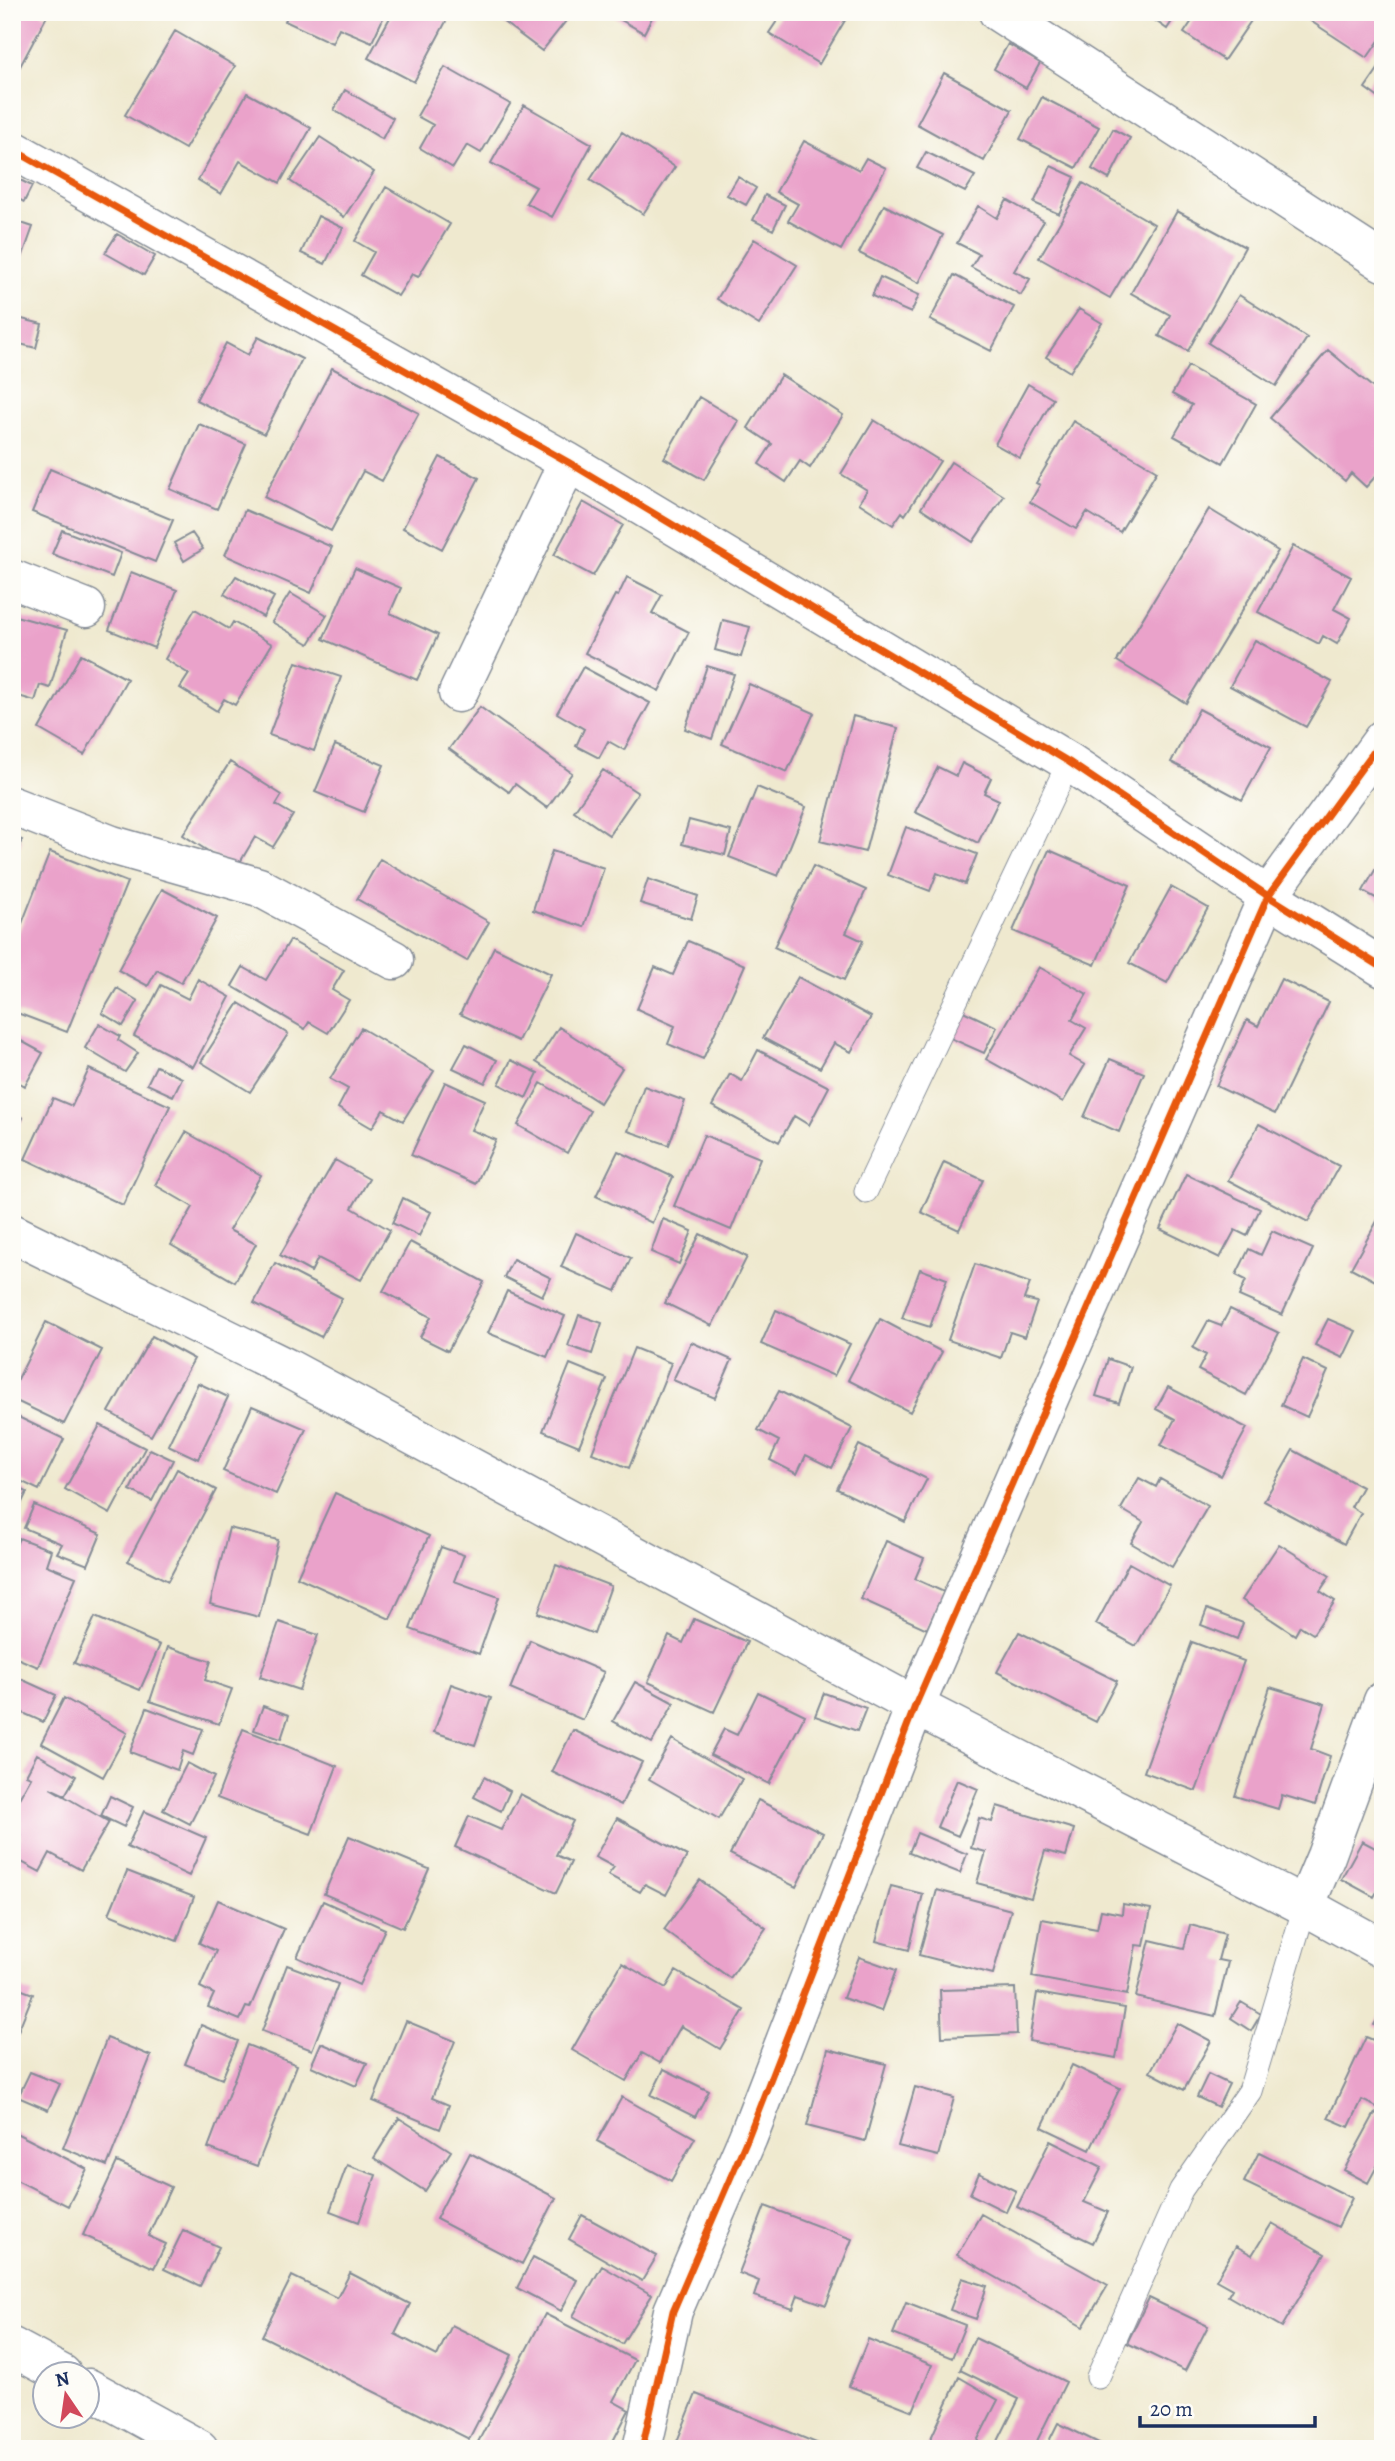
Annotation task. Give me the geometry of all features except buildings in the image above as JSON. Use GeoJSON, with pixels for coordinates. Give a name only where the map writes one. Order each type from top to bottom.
{"type":"FeatureCollection","features":[{"type":"Feature","properties":{"kind":"main road"},"geometry":{"type":"LineString","coordinates":[[998,12],[1383,262]]}},
{"type":"Feature","properties":{"kind":"main road"},"geometry":{"type":"LineString","coordinates":[[12,149],[568,462],[1069,762],[1268,896],[1383,968]]}},
{"type":"Feature","properties":{"kind":"main road"},"geometry":{"type":"LineString","coordinates":[[458,692],[568,462]]}},
{"type":"Feature","properties":{"kind":"main road"},"geometry":{"type":"LineString","coordinates":[[12,579],[86,608]]}},
{"type":"Feature","properties":{"kind":"main road"},"geometry":{"type":"LineString","coordinates":[[642,2449],[673,2311],[748,2137],[915,1706],[1268,896],[1383,739]]}},
{"type":"Feature","properties":{"kind":"main road"},"geometry":{"type":"LineString","coordinates":[[12,806],[113,845],[259,887],[394,960]]}},
{"type":"Feature","properties":{"kind":"main road"},"geometry":{"type":"LineString","coordinates":[[12,1233],[289,1369],[915,1706],[1305,1906],[1383,1949]]}},
{"type":"Feature","properties":{"kind":"main road"},"geometry":{"type":"LineString","coordinates":[[1305,1906],[1383,1700]]}},
{"type":"Feature","properties":{"kind":"main road"},"geometry":{"type":"LineString","coordinates":[[12,2347],[36,2360]]}},
{"type":"Feature","properties":{"kind":"main road"},"geometry":{"type":"LineString","coordinates":[[102,2396],[200,2449]]}},
{"type":"Feature","properties":{"kind":"lane"},"geometry":{"type":"LineString","coordinates":[[866,1191],[1069,762]]}},
{"type":"Feature","properties":{"kind":"lane"},"geometry":{"type":"LineString","coordinates":[[1098,2377],[1181,2190],[1250,2091],[1305,1906]]}},
{"type":"Feature","properties":{"kind":"cycle path"},"geometry":{"type":"LineString","coordinates":[[12,149],[568,462],[1069,762],[1268,896],[1383,968]]}},
{"type":"Feature","properties":{"kind":"cycle path"},"geometry":{"type":"LineString","coordinates":[[642,2449],[673,2311],[748,2137],[915,1706],[1268,896],[1383,739]]}}]}
